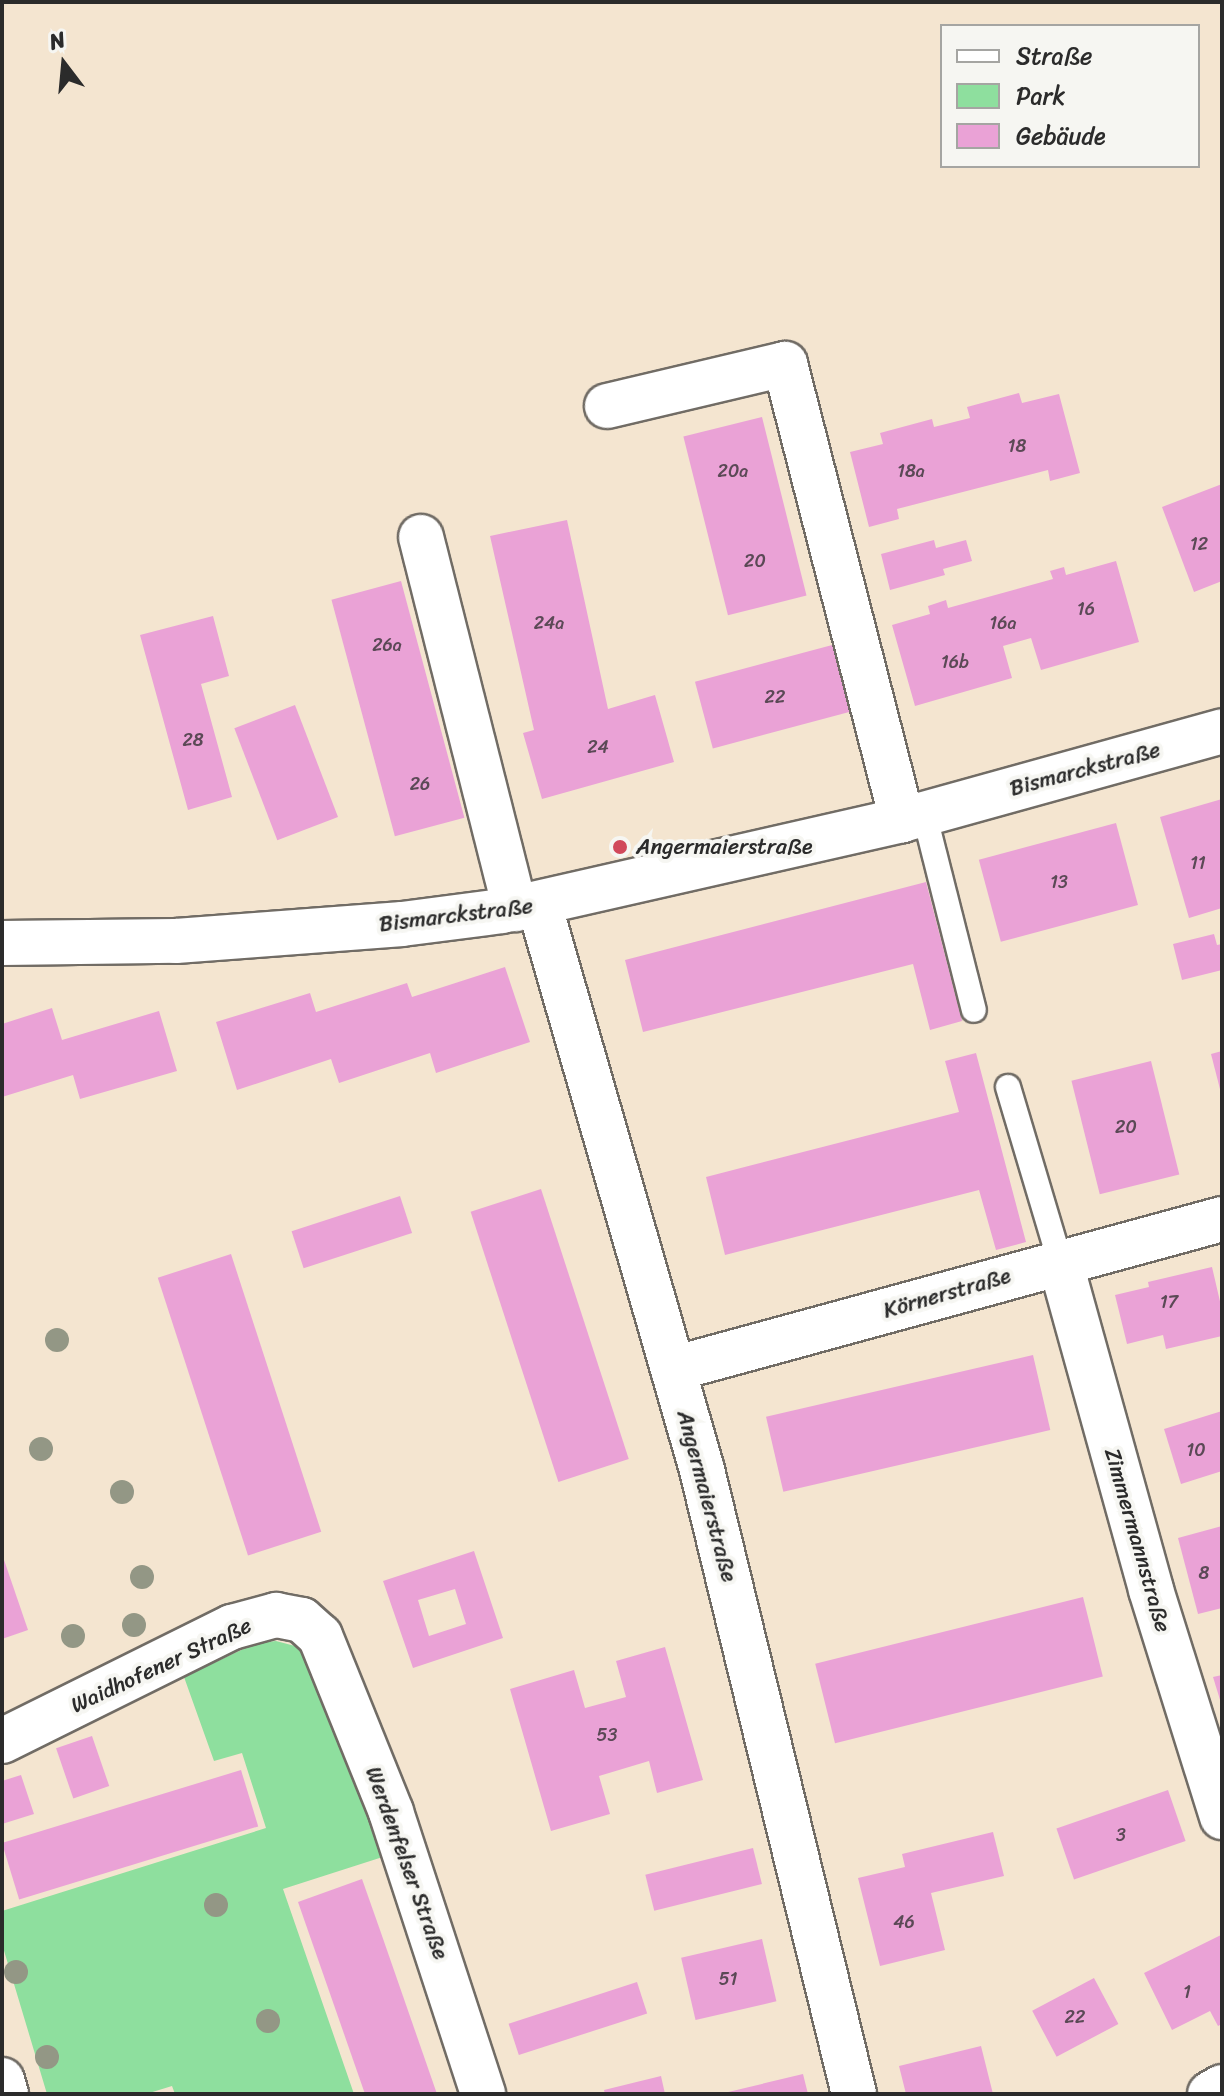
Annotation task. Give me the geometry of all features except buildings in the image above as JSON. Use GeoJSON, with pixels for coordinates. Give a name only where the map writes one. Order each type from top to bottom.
{"type":"FeatureCollection","features":[{"type":"Feature","properties":{"kind":"street"},"geometry":{"type":"LineString","coordinates":[[607,406],[785,364],[913,817]]}},
{"type":"Feature","properties":{"kind":"street","name":"Angermaierstraße"},"geometry":{"type":"LineString","coordinates":[[421,537],[527,907],[673,1369],[706,1485],[854,2094]]}},
{"type":"Feature","properties":{"kind":"street","name":"Bismarckstraße"},"geometry":{"type":"LineString","coordinates":[[2,943],[176,941],[402,924],[527,907],[913,817],[1222,731]]}},
{"type":"Feature","properties":{"kind":"street","name":"Körnerstraße"},"geometry":{"type":"LineString","coordinates":[[673,1369],[1222,1219]]}},
{"type":"Feature","properties":{"kind":"street","name":"Zimmermannstraße"},"geometry":{"type":"LineString","coordinates":[[1060,1261],[1151,1590],[1222,1817]]}},
{"type":"Feature","properties":{"kind":"street","name":"Waidhofener Straße"},"geometry":{"type":"LineString","coordinates":[[2,1741],[254,1619],[276,1615],[302,1620],[320,1636]]}},
{"type":"Feature","properties":{"kind":"street","name":"Werdenfelser Straße"},"geometry":{"type":"LineString","coordinates":[[320,1636],[391,1812],[483,2094]]}},
{"type":"Feature","properties":{"kind":"street"},"geometry":{"type":"LineString","coordinates":[[2,2080],[6,2094]]}},
{"type":"Feature","properties":{"kind":"street"},"geometry":{"type":"LineString","coordinates":[[1210,2094],[1222,2087]]}},
{"type":"Feature","properties":{"kind":"lane"},"geometry":{"type":"LineString","coordinates":[[913,817],[974,1010]]}},
{"type":"Feature","properties":{"kind":"lane"},"geometry":{"type":"LineString","coordinates":[[1008,1087],[1060,1261]]}},
{"type":"Feature","properties":{"kind":"green space"},"geometry":{"type":"Polygon","coordinates":[[[276,1641],[295,1646],[308,1655],[392,1854],[283,1889],[354,2094],[175,2094],[172,2086],[146,2094],[47,2094],[2,1944],[2,1911],[266,1828],[242,1753],[214,1761],[184,1677],[256,1643],[276,1641]]]}},
{"type":"Feature","properties":{"kind":"place","name":"Angermaierstraße"},"geometry":{"type":"Point","coordinates":[620,847]}}]}
